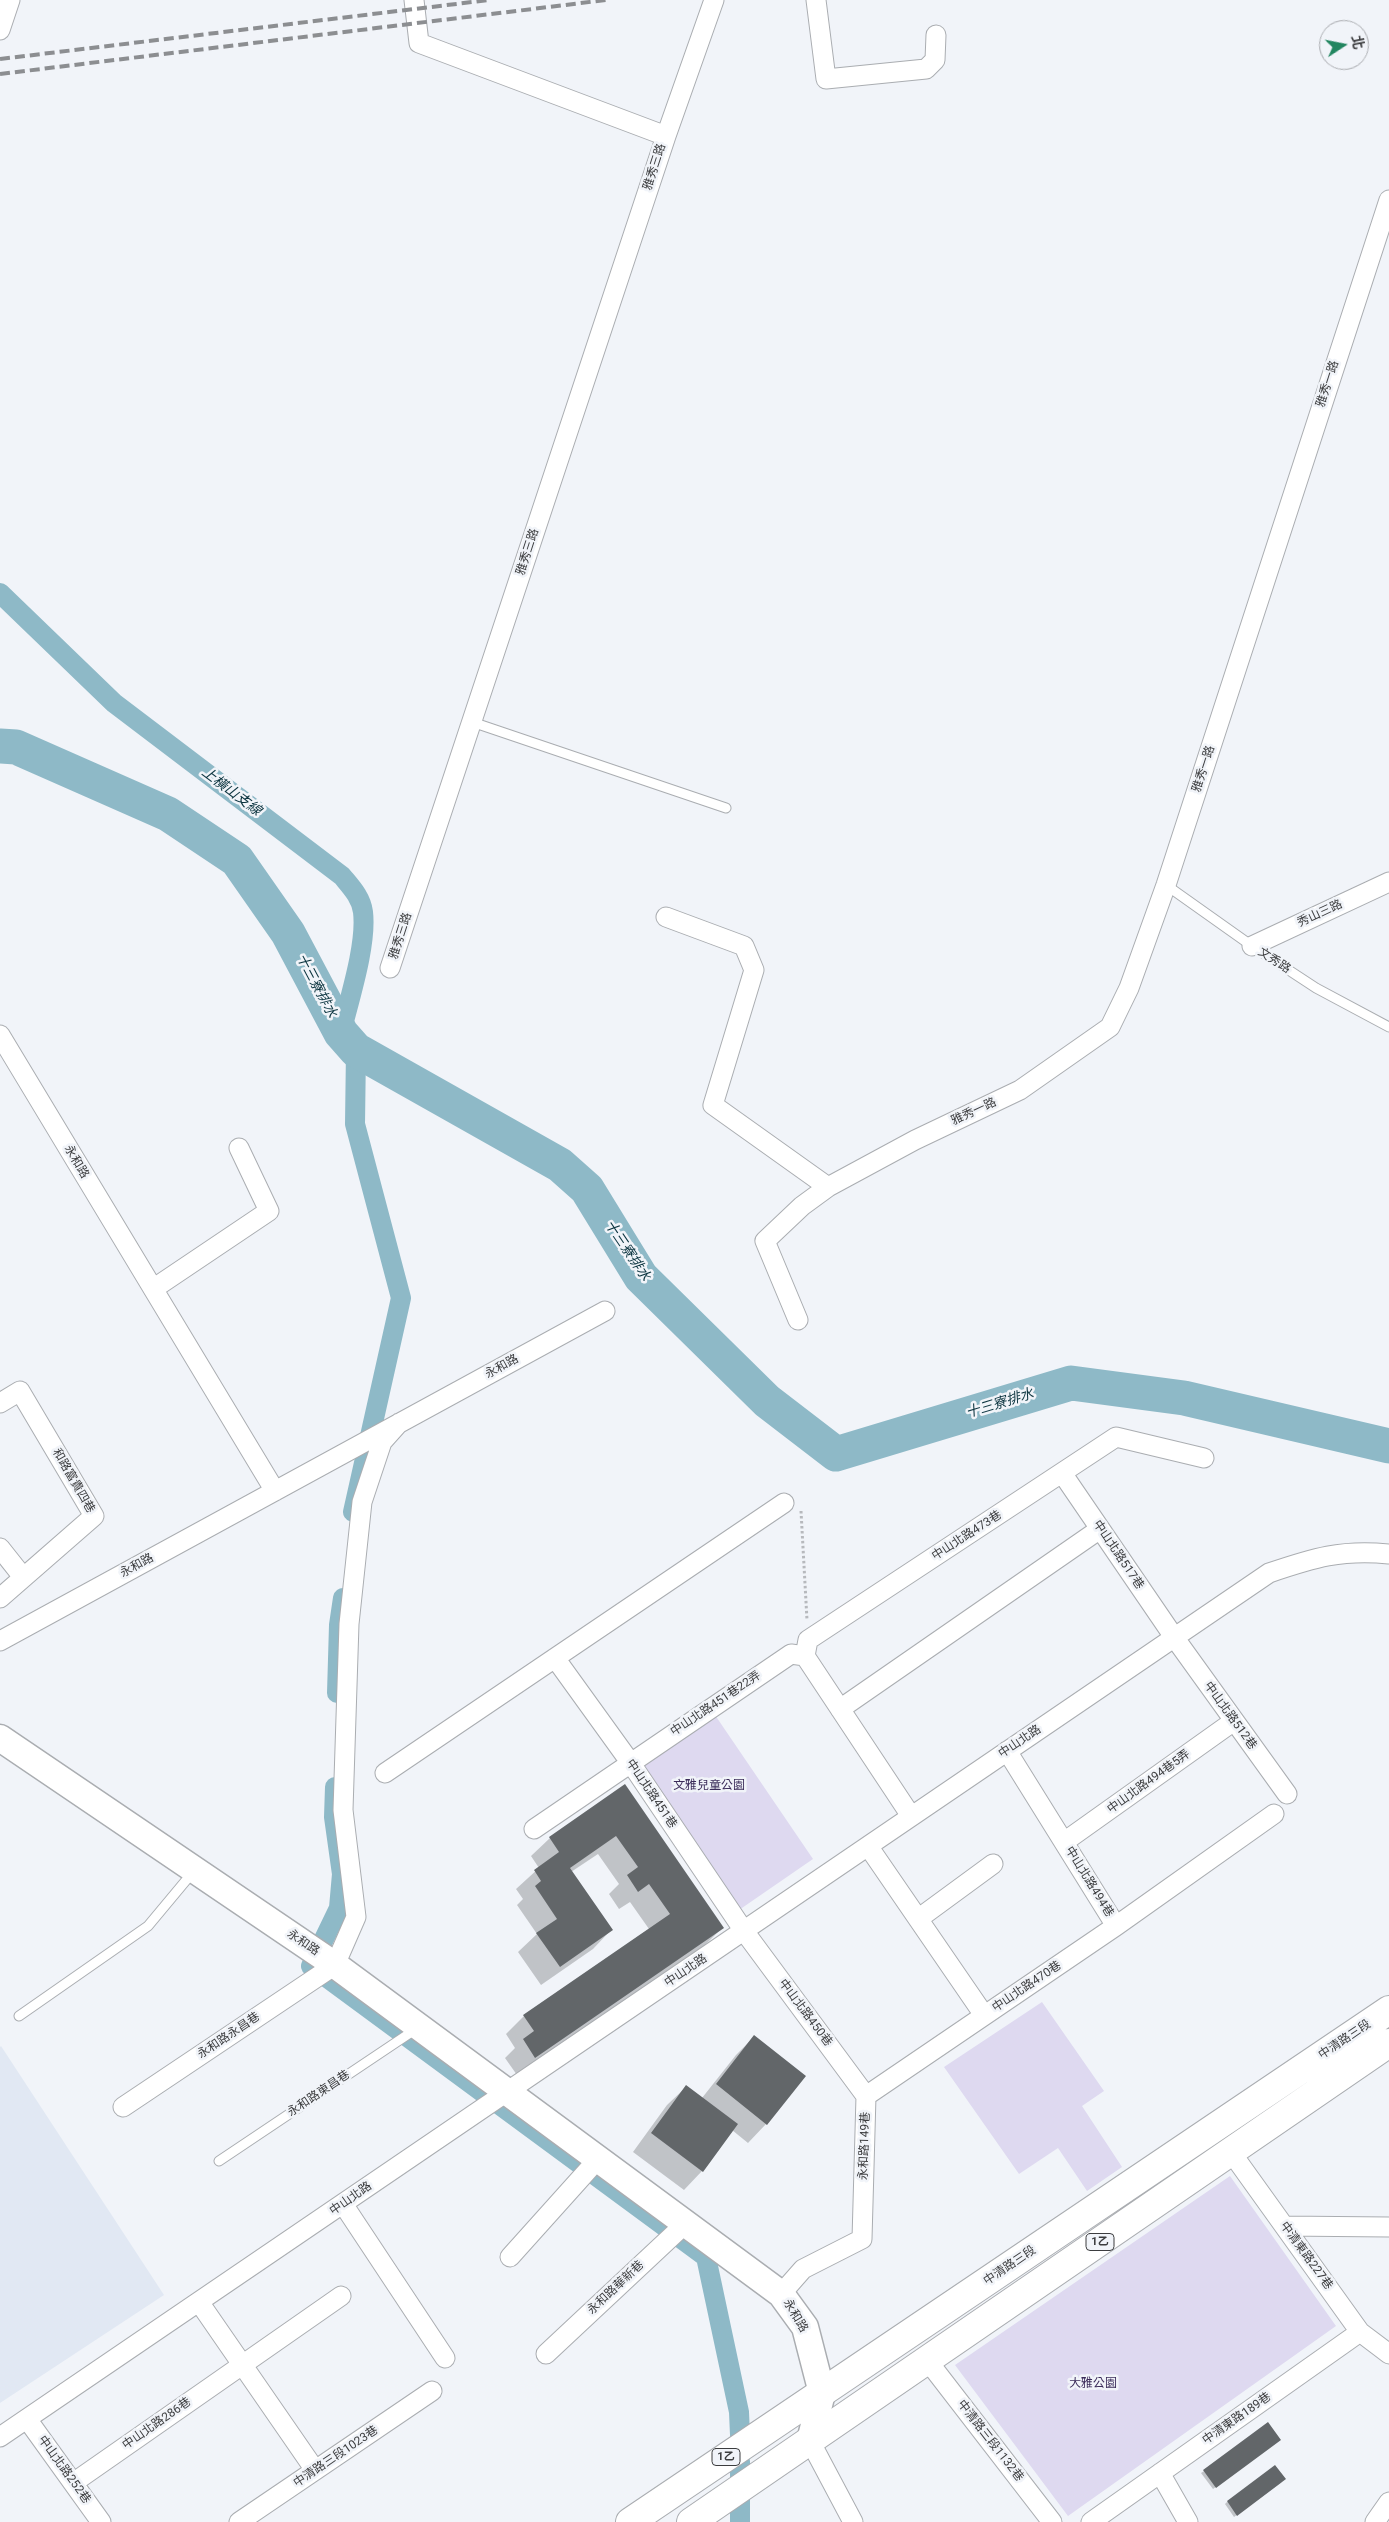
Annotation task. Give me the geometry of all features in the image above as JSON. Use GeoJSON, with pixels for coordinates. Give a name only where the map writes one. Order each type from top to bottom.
{"type":"FeatureCollection","features":[{"type":"Feature","properties":{"kind":"main road","name":"永和路"},"geometry":{"type":"LineString","coordinates":[[0,1738],[334,1965],[781,2294],[805,2327],[822,2393],[810,2441]]}},
{"type":"Feature","properties":{"kind":"main road","name":"中清路三段"},"geometry":{"type":"LineString","coordinates":[[630,2522],[1389,2010]]}},
{"type":"Feature","properties":{"kind":"main road","name":"1乙"},"geometry":{"type":"LineString","coordinates":[[691,2522],[1389,2043]]}},
{"type":"Feature","properties":{"kind":"street"},"geometry":{"type":"LineString","coordinates":[[0,30],[10,0]]}},
{"type":"Feature","properties":{"kind":"street","name":"雅秀三路"},"geometry":{"type":"LineString","coordinates":[[414,0],[419,43],[666,136]]}},
{"type":"Feature","properties":{"kind":"street","name":"雅秀三路"},"geometry":{"type":"LineString","coordinates":[[390,968],[666,136],[714,0]]}},
{"type":"Feature","properties":{"kind":"street"},"geometry":{"type":"LineString","coordinates":[[816,0],[826,79],[926,69],[935,60],[936,35]]}},
{"type":"Feature","properties":{"kind":"street","name":"雅秀一路"},"geometry":{"type":"LineString","coordinates":[[798,1320],[765,1241],[802,1206],[828,1187],[915,1140],[1020,1090],[1110,1027],[1129,988],[1166,885],[1389,200]]}},
{"type":"Feature","properties":{"kind":"street","name":"秀山三路"},"geometry":{"type":"LineString","coordinates":[[1252,946],[1389,882]]}},
{"type":"Feature","properties":{"kind":"street"},"geometry":{"type":"LineString","coordinates":[[666,917],[744,946],[754,970],[713,1105],[828,1187]]}},
{"type":"Feature","properties":{"kind":"street","name":"永和路"},"geometry":{"type":"LineString","coordinates":[[0,1035],[275,1491]]}},
{"type":"Feature","properties":{"kind":"street"},"geometry":{"type":"LineString","coordinates":[[153,1289],[269,1211],[239,1148]]}},
{"type":"Feature","properties":{"kind":"street","name":"永和路"},"geometry":{"type":"LineString","coordinates":[[0,1641],[605,1310]]}},
{"type":"Feature","properties":{"kind":"street","name":"和路富貴四巷"},"geometry":{"type":"LineString","coordinates":[[0,1402],[20,1390],[94,1516],[0,1598]]}},
{"type":"Feature","properties":{"kind":"street","name":"永和路"},"geometry":{"type":"LineString","coordinates":[[334,1965],[356,1917],[342,1810],[349,1624],[362,1502],[382,1442],[399,1423]]}},
{"type":"Feature","properties":{"kind":"street","name":"中山北路473巷"},"geometry":{"type":"LineString","coordinates":[[807,1648],[1116,1437],[1204,1458]]}},
{"type":"Feature","properties":{"kind":"street","name":"中山北路517巷"},"geometry":{"type":"LineString","coordinates":[[1062,1473],[1174,1638]]}},
{"type":"Feature","properties":{"kind":"street"},"geometry":{"type":"LineString","coordinates":[[385,1773],[784,1503]]}},
{"type":"Feature","properties":{"kind":"street"},"geometry":{"type":"LineString","coordinates":[[840,1709],[1100,1529]]}},
{"type":"Feature","properties":{"kind":"street"},"geometry":{"type":"LineString","coordinates":[[0,1548],[23,1577]]}},
{"type":"Feature","properties":{"kind":"street","name":"中山北路"},"geometry":{"type":"LineString","coordinates":[[0,2437],[508,2093],[1269,1572],[1320,1556],[1360,1551],[1389,1554]]}},
{"type":"Feature","properties":{"kind":"street","name":"中山北路512巷"},"geometry":{"type":"LineString","coordinates":[[1174,1638],[1287,1794]]}},
{"type":"Feature","properties":{"kind":"street"},"geometry":{"type":"LineString","coordinates":[[807,1648],[840,1709],[911,1816]]}},
{"type":"Feature","properties":{"kind":"street","name":"中山北路451巷22弄"},"geometry":{"type":"LineString","coordinates":[[534,1829],[791,1654],[807,1648]]}},
{"type":"Feature","properties":{"kind":"street","name":"中山北路451巷"},"geometry":{"type":"LineString","coordinates":[[555,1658],[630,1762],[744,1931]]}},
{"type":"Feature","properties":{"kind":"street","name":"中山北路494巷5弄"},"geometry":{"type":"LineString","coordinates":[[1064,1842],[1234,1721]]}},
{"type":"Feature","properties":{"kind":"street","name":"中山北路494巷"},"geometry":{"type":"LineString","coordinates":[[1007,1751],[1116,1926],[1274,1814]]}},
{"type":"Feature","properties":{"kind":"street","name":"中山北路470巷"},"geometry":{"type":"LineString","coordinates":[[868,1846],[984,2015],[1116,1926]]}},
{"type":"Feature","properties":{"kind":"street"},"geometry":{"type":"LineString","coordinates":[[918,1919],[993,1864]]}},
{"type":"Feature","properties":{"kind":"street","name":"中山北路450巷"},"geometry":{"type":"LineString","coordinates":[[744,1931],[866,2096]]}},
{"type":"Feature","properties":{"kind":"street","name":"永和路永昌巷"},"geometry":{"type":"LineString","coordinates":[[123,2107],[334,1965]]}},
{"type":"Feature","properties":{"kind":"street","name":"永和路149巷"},"geometry":{"type":"LineString","coordinates":[[781,2294],[803,2269],[862,2239],[866,2096],[984,2015]]}},
{"type":"Feature","properties":{"kind":"street","name":"中清東路227巷"},"geometry":{"type":"LineString","coordinates":[[1231,2152],[1360,2332],[1389,2354]]}},
{"type":"Feature","properties":{"kind":"street"},"geometry":{"type":"LineString","coordinates":[[510,2257],[598,2159]]}},
{"type":"Feature","properties":{"kind":"street"},"geometry":{"type":"LineString","coordinates":[[343,2204],[445,2358]]}},
{"type":"Feature","properties":{"kind":"street","name":"永和路華新巷"},"geometry":{"type":"LineString","coordinates":[[546,2354],[685,2224]]}},
{"type":"Feature","properties":{"kind":"street"},"geometry":{"type":"LineString","coordinates":[[1284,2226],[1389,2227]]}},
{"type":"Feature","properties":{"kind":"street","name":"中山北路286巷"},"geometry":{"type":"LineString","coordinates":[[73,2483],[341,2296]]}},
{"type":"Feature","properties":{"kind":"street"},"geometry":{"type":"LineString","coordinates":[[199,2302],[315,2470]]}},
{"type":"Feature","properties":{"kind":"street","name":"中清東路189巷"},"geometry":{"type":"LineString","coordinates":[[1160,2473],[1360,2332]]}},
{"type":"Feature","properties":{"kind":"street","name":"中清路三段1132巷"},"geometry":{"type":"LineString","coordinates":[[928,2360],[1052,2522]]}},
{"type":"Feature","properties":{"kind":"street","name":"中清路三段1023巷"},"geometry":{"type":"LineString","coordinates":[[239,2522],[432,2391]]}},
{"type":"Feature","properties":{"kind":"street","name":"中山北路252巷"},"geometry":{"type":"LineString","coordinates":[[27,2419],[101,2522]]}},
{"type":"Feature","properties":{"kind":"street"},"geometry":{"type":"LineString","coordinates":[[810,2441],[853,2522]]}},
{"type":"Feature","properties":{"kind":"street"},"geometry":{"type":"LineString","coordinates":[[1091,2522],[1160,2473],[1188,2522]]}},
{"type":"Feature","properties":{"kind":"street"},"geometry":{"type":"LineString","coordinates":[[1375,2522],[1389,2502]]}},
{"type":"Feature","properties":{"kind":"lane"},"geometry":{"type":"LineString","coordinates":[[472,722],[726,808]]}},
{"type":"Feature","properties":{"kind":"lane","name":"文秀路"},"geometry":{"type":"LineString","coordinates":[[1166,885],[1252,946],[1316,988],[1389,1027]]}},
{"type":"Feature","properties":{"kind":"lane"},"geometry":{"type":"LineString","coordinates":[[19,2016],[148,1926],[194,1870]]}},
{"type":"Feature","properties":{"kind":"lane","name":"永和路東昌巷"},"geometry":{"type":"LineString","coordinates":[[219,2161],[418,2028]]}},
{"type":"Feature","properties":{"kind":"path"},"geometry":{"type":"LineString","coordinates":[[784,1503],[801,1499],[807,1648]]}},
{"type":"Feature","properties":{"kind":"shaded area"},"geometry":{"type":"Polygon","coordinates":[[[0,2047],[164,2295],[0,2403],[0,2047]]]}},
{"type":"Feature","properties":{"kind":"green space","name":"文雅兒童公園"},"geometry":{"type":"Polygon","coordinates":[[[715,1715],[813,1859],[739,1910],[640,1765],[715,1715]]]}},
{"type":"Feature","properties":{"kind":"green space"},"geometry":{"type":"Polygon","coordinates":[[[1042,2002],[1104,2091],[1082,2106],[1122,2167],[1087,2191],[1058,2148],[1019,2174],[944,2067],[1042,2002]]]}},
{"type":"Feature","properties":{"kind":"green space","name":"大雅公園"},"geometry":{"type":"Polygon","coordinates":[[[1230,2176],[1336,2326],[1068,2516],[955,2365],[1230,2176]]]}},
{"type":"Feature","properties":{"kind":"building"},"geometry":{"type":"Polygon","coordinates":[[[625,1784],[724,1928],[535,2058],[523,2039],[534,2031],[523,2015],[670,1914],[649,1884],[638,1892],[627,1875],[638,1867],[616,1836],[570,1868],[613,1930],[560,1967],[536,1933],[557,1919],[535,1886],[541,1881],[534,1870],[559,1852],[549,1837],[625,1784]]]}},
{"type":"Feature","properties":{"kind":"building"},"geometry":{"type":"Polygon","coordinates":[[[754,2035],[806,2076],[767,2125],[716,2084],[754,2035]]]}},
{"type":"Feature","properties":{"kind":"building"},"geometry":{"type":"Polygon","coordinates":[[[686,2085],[738,2124],[703,2172],[651,2133],[686,2085]]]}},
{"type":"Feature","properties":{"kind":"building"},"geometry":{"type":"Polygon","coordinates":[[[1268,2422],[1281,2440],[1216,2488],[1203,2470],[1268,2422]]]}},
{"type":"Feature","properties":{"kind":"building"},"geometry":{"type":"Polygon","coordinates":[[[1275,2465],[1286,2479],[1237,2516],[1227,2501],[1275,2465]]]}},
{"type":"Feature","properties":{"kind":"waterway","name":"上橫山支線"},"geometry":{"type":"LineString","coordinates":[[0,593],[114,703],[342,876],[352,888],[362,907],[364,925],[360,956],[341,1033]]}},
{"type":"Feature","properties":{"kind":"waterway","name":"十三寮排水"},"geometry":{"type":"LineString","coordinates":[[0,746],[16,747],[168,814],[237,860],[288,933],[341,1033],[356,1050],[560,1165],[587,1189],[641,1277],[767,1401],[836,1454],[1071,1383],[1184,1398],[1389,1446]]}},
{"type":"Feature","properties":{"kind":"waterway"},"geometry":{"type":"LineString","coordinates":[[353,1512],[401,1298],[355,1124],[356,1050]]}},
{"type":"Feature","properties":{"kind":"waterway"},"geometry":{"type":"LineString","coordinates":[[337,1693],[339,1625],[343,1598]]}},
{"type":"Feature","properties":{"kind":"waterway"},"geometry":{"type":"LineString","coordinates":[[335,1787],[334,1817],[342,1874],[339,1908],[311,1966],[706,2257],[739,2412],[740,2435]]}},
{"type":"Feature","properties":{"kind":"waterway"},"geometry":{"type":"LineString","coordinates":[[740,2461],[740,2522]]}},
{"type":"Feature","properties":{"kind":"railway"},"geometry":{"type":"LineString","coordinates":[[0,59],[489,0]]}},
{"type":"Feature","properties":{"kind":"railway"},"geometry":{"type":"LineString","coordinates":[[0,74],[606,0]]}}]}
